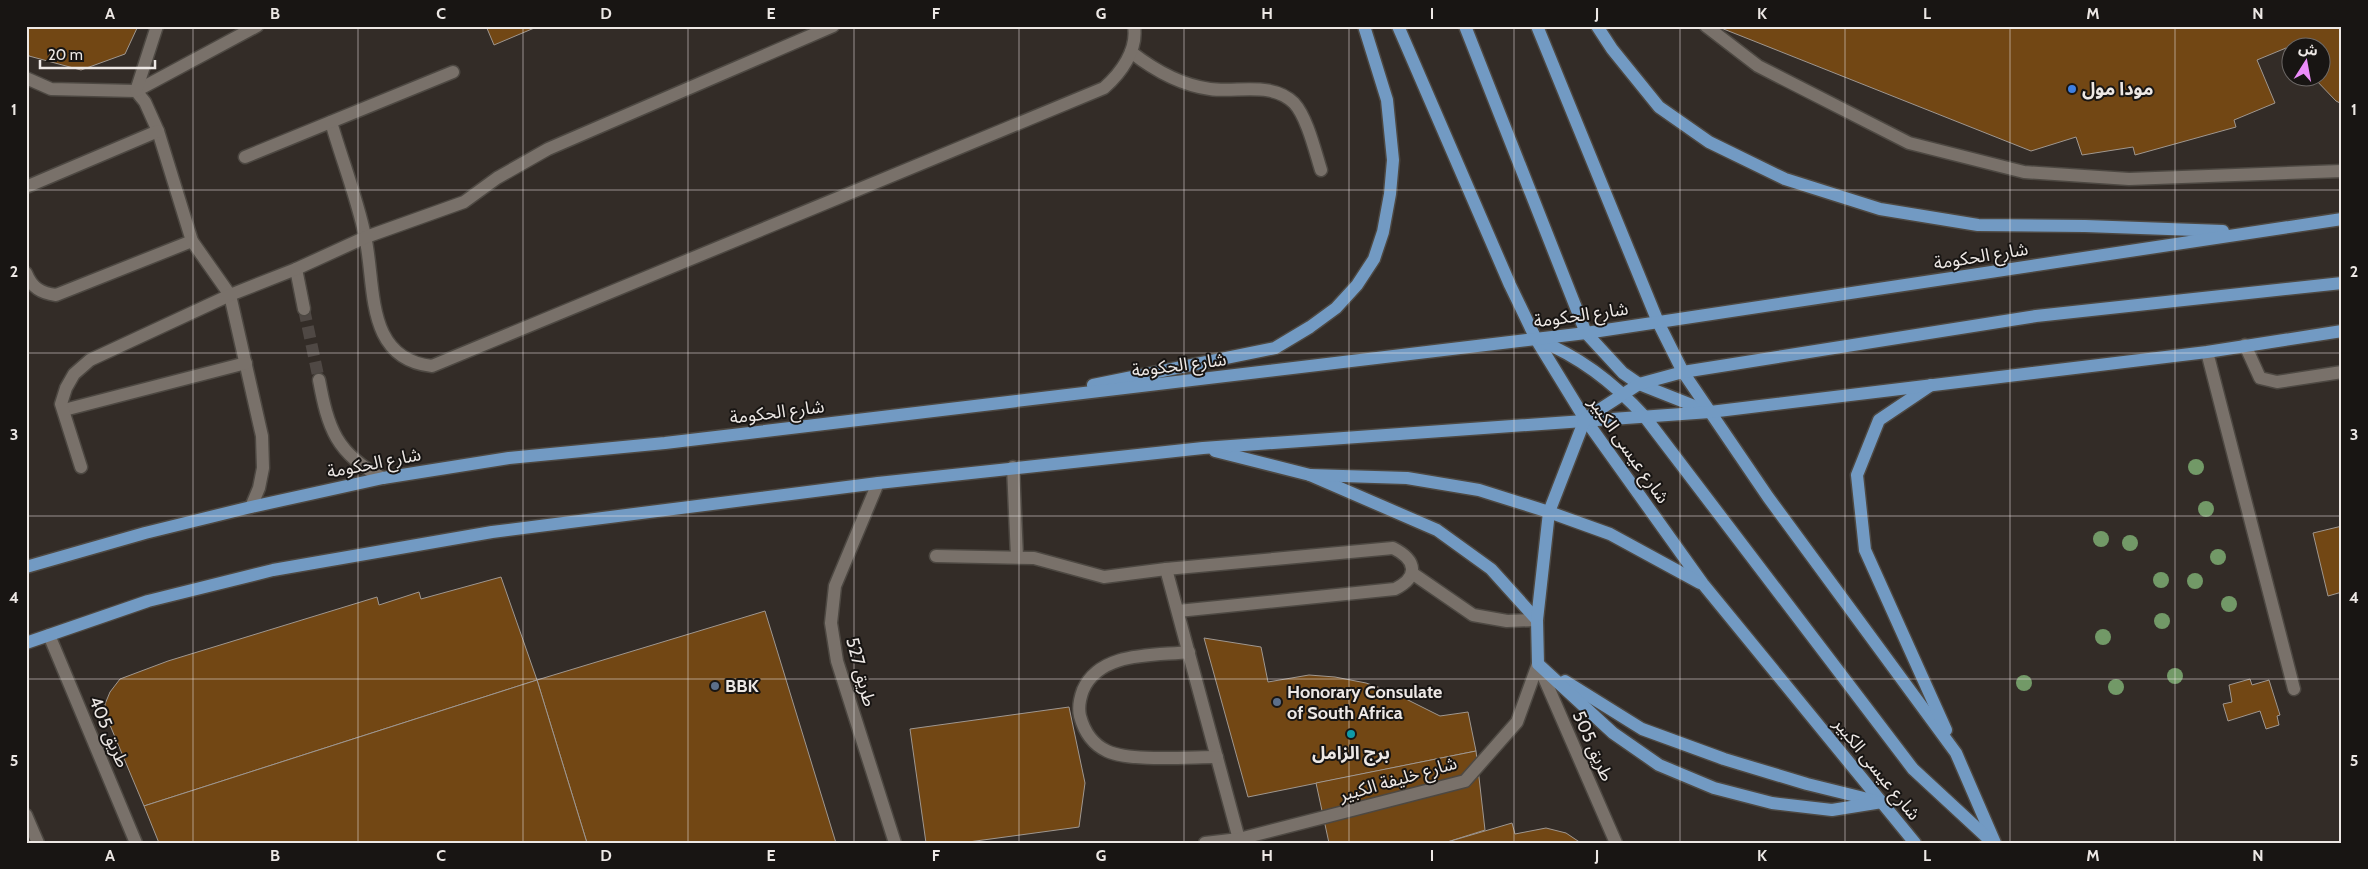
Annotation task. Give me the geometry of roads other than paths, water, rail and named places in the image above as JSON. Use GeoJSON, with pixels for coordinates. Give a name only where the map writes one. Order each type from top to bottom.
{"type":"FeatureCollection","features":[{"type":"Feature","properties":{"kind":"main road"},"geometry":{"type":"LineString","coordinates":[[1005,403],[1274,348],[1310,328],[1336,308],[1357,285],[1374,259],[1383,232],[1390,194],[1393,160],[1386,100],[1364,26]]}},
{"type":"Feature","properties":{"kind":"main road","name":"شارع عيسى الكبير"},"geometry":{"type":"LineString","coordinates":[[1398,26],[1510,285],[1536,340],[1585,419],[1702,584],[1915,843]]}},
{"type":"Feature","properties":{"kind":"main road"},"geometry":{"type":"LineString","coordinates":[[1465,26],[1586,333],[1623,373],[1639,384],[1710,412]]}},
{"type":"Feature","properties":{"kind":"main road"},"geometry":{"type":"LineString","coordinates":[[1537,26],[1658,322],[1684,372],[1768,497],[1956,753]]}},
{"type":"Feature","properties":{"kind":"main road"},"geometry":{"type":"LineString","coordinates":[[1597,26],[1612,49],[1659,107],[1710,142],[1785,179],[1880,210],[1978,225],[2084,226],[2252,233]]}},
{"type":"Feature","properties":{"kind":"main road","name":"شارع الحكومة"},"geometry":{"type":"LineString","coordinates":[[26,567],[136,535],[251,507],[383,478],[509,458],[665,443],[1536,340],[2342,219]]}},
{"type":"Feature","properties":{"kind":"main road"},"geometry":{"type":"LineString","coordinates":[[1882,802],[1832,810],[1772,803],[1714,788],[1659,765],[1613,733],[1538,664],[1537,620],[1548,512],[1585,419],[1639,384],[1684,372],[2036,316],[2342,283]]}},
{"type":"Feature","properties":{"kind":"main road"},"geometry":{"type":"LineString","coordinates":[[26,643],[148,601],[273,570],[492,532],[878,482],[1203,448],[1585,419],[1710,412],[1934,383],[2207,352],[2342,331]]}},
{"type":"Feature","properties":{"kind":"main road"},"geometry":{"type":"LineString","coordinates":[[1536,340],[1560,349],[1592,368],[1624,394],[1645,417],[1913,769],[1994,843]]}},
{"type":"Feature","properties":{"kind":"main road"},"geometry":{"type":"LineString","coordinates":[[1934,383],[1878,420],[1857,475],[1865,550],[1994,843]]}},
{"type":"Feature","properties":{"kind":"main road"},"geometry":{"type":"LineString","coordinates":[[1203,448],[1310,475],[1436,530],[1491,569],[1537,620]]}},
{"type":"Feature","properties":{"kind":"main road"},"geometry":{"type":"LineString","coordinates":[[1310,475],[1407,478],[1479,490],[1610,534],[1702,584]]}},
{"type":"Feature","properties":{"kind":"main road"},"geometry":{"type":"LineString","coordinates":[[1538,664],[1642,729],[1724,759],[1807,784],[1882,802]]}},
{"type":"Feature","properties":{"kind":"street"},"geometry":{"type":"LineString","coordinates":[[136,91],[157,26]]}},
{"type":"Feature","properties":{"kind":"street"},"geometry":{"type":"LineString","coordinates":[[26,78],[51,89],[136,91],[257,26]]}},
{"type":"Feature","properties":{"kind":"street"},"geometry":{"type":"LineString","coordinates":[[81,467],[61,404],[66,388],[74,374],[90,360],[230,295],[296,269],[366,237],[464,202],[497,178],[548,149],[833,26]]}},
{"type":"Feature","properties":{"kind":"street"},"geometry":{"type":"LineString","coordinates":[[330,122],[366,237],[374,307],[385,337],[393,350],[406,360],[432,366],[1104,88],[1122,69],[1131,52],[1134,26]]}},
{"type":"Feature","properties":{"kind":"street"},"geometry":{"type":"LineString","coordinates":[[1706,26],[1758,66],[1909,143],[2024,172],[2129,179],[2342,172]]}},
{"type":"Feature","properties":{"kind":"street"},"geometry":{"type":"LineString","coordinates":[[1131,52],[1152,67],[1186,83],[1210,89],[1272,91],[1285,95],[1301,112],[1321,170]]}},
{"type":"Feature","properties":{"kind":"street"},"geometry":{"type":"LineString","coordinates":[[245,157],[453,72]]}},
{"type":"Feature","properties":{"kind":"street"},"geometry":{"type":"LineString","coordinates":[[136,91],[145,102],[158,131],[192,241],[230,295],[262,436],[263,468],[259,488],[251,507]]}},
{"type":"Feature","properties":{"kind":"street"},"geometry":{"type":"LineString","coordinates":[[26,187],[158,131]]}},
{"type":"Feature","properties":{"kind":"street"},"geometry":{"type":"LineString","coordinates":[[26,273],[33,286],[38,290],[56,295],[192,241]]}},
{"type":"Feature","properties":{"kind":"street"},"geometry":{"type":"LineString","coordinates":[[296,269],[304,309]]}},
{"type":"Feature","properties":{"kind":"street"},"geometry":{"type":"LineString","coordinates":[[2245,346],[2260,378],[2278,382],[2342,372]]}},
{"type":"Feature","properties":{"kind":"street"},"geometry":{"type":"LineString","coordinates":[[2207,352],[2294,689]]}},
{"type":"Feature","properties":{"kind":"street"},"geometry":{"type":"LineString","coordinates":[[64,410],[246,363]]}},
{"type":"Feature","properties":{"kind":"street"},"geometry":{"type":"LineString","coordinates":[[318,380],[328,421],[336,440],[348,456],[364,468],[383,478]]}},
{"type":"Feature","properties":{"kind":"street"},"geometry":{"type":"LineString","coordinates":[[1013,467],[1017,557]]}},
{"type":"Feature","properties":{"kind":"street","name":"طريق 527"},"geometry":{"type":"LineString","coordinates":[[878,482],[835,586],[831,623],[837,661],[895,843]]}},
{"type":"Feature","properties":{"kind":"street"},"geometry":{"type":"LineString","coordinates":[[936,556],[1017,557],[1051,562],[1104,577],[1121,577],[1166,569],[1393,548],[1404,554],[1411,563],[1412,573],[1406,584],[1394,590],[1178,611]]}},
{"type":"Feature","properties":{"kind":"street"},"geometry":{"type":"LineString","coordinates":[[1166,569],[1240,841]]}},
{"type":"Feature","properties":{"kind":"street"},"geometry":{"type":"LineString","coordinates":[[1412,573],[1473,615],[1507,621],[1537,620]]}},
{"type":"Feature","properties":{"kind":"street","name":"طريق 405"},"geometry":{"type":"LineString","coordinates":[[49,635],[136,843]]}},
{"type":"Feature","properties":{"kind":"street"},"geometry":{"type":"LineString","coordinates":[[1189,652],[1112,662],[1098,670],[1087,682],[1080,697],[1079,713],[1083,728],[1092,741],[1106,751],[1121,756],[1217,757]]}},
{"type":"Feature","properties":{"kind":"street","name":"شارع خليفة الكبير"},"geometry":{"type":"LineString","coordinates":[[1205,843],[1240,841],[1465,781],[1517,722],[1538,664]]}},
{"type":"Feature","properties":{"kind":"street","name":"طريق 505"},"geometry":{"type":"LineString","coordinates":[[1538,664],[1616,843]]}},
{"type":"Feature","properties":{"kind":"street"},"geometry":{"type":"LineString","coordinates":[[26,815],[38,843]]}},
{"type":"Feature","properties":{"kind":"tunnel"},"geometry":{"type":"LineString","coordinates":[[304,309],[319,380]]}},
{"type":"Feature","properties":{"kind":"place","name":"مودا مول"},"geometry":{"type":"Point","coordinates":[2072,89]}},
{"type":"Feature","properties":{"kind":"place","name":"BBK"},"geometry":{"type":"Point","coordinates":[715,686]}},
{"type":"Feature","properties":{"kind":"place","name":"Honorary Consulate of South Africa"},"geometry":{"type":"Point","coordinates":[1277,702]}},
{"type":"Feature","properties":{"kind":"place","name":"برج الزامل"},"geometry":{"type":"Point","coordinates":[1351,734]}}]}
